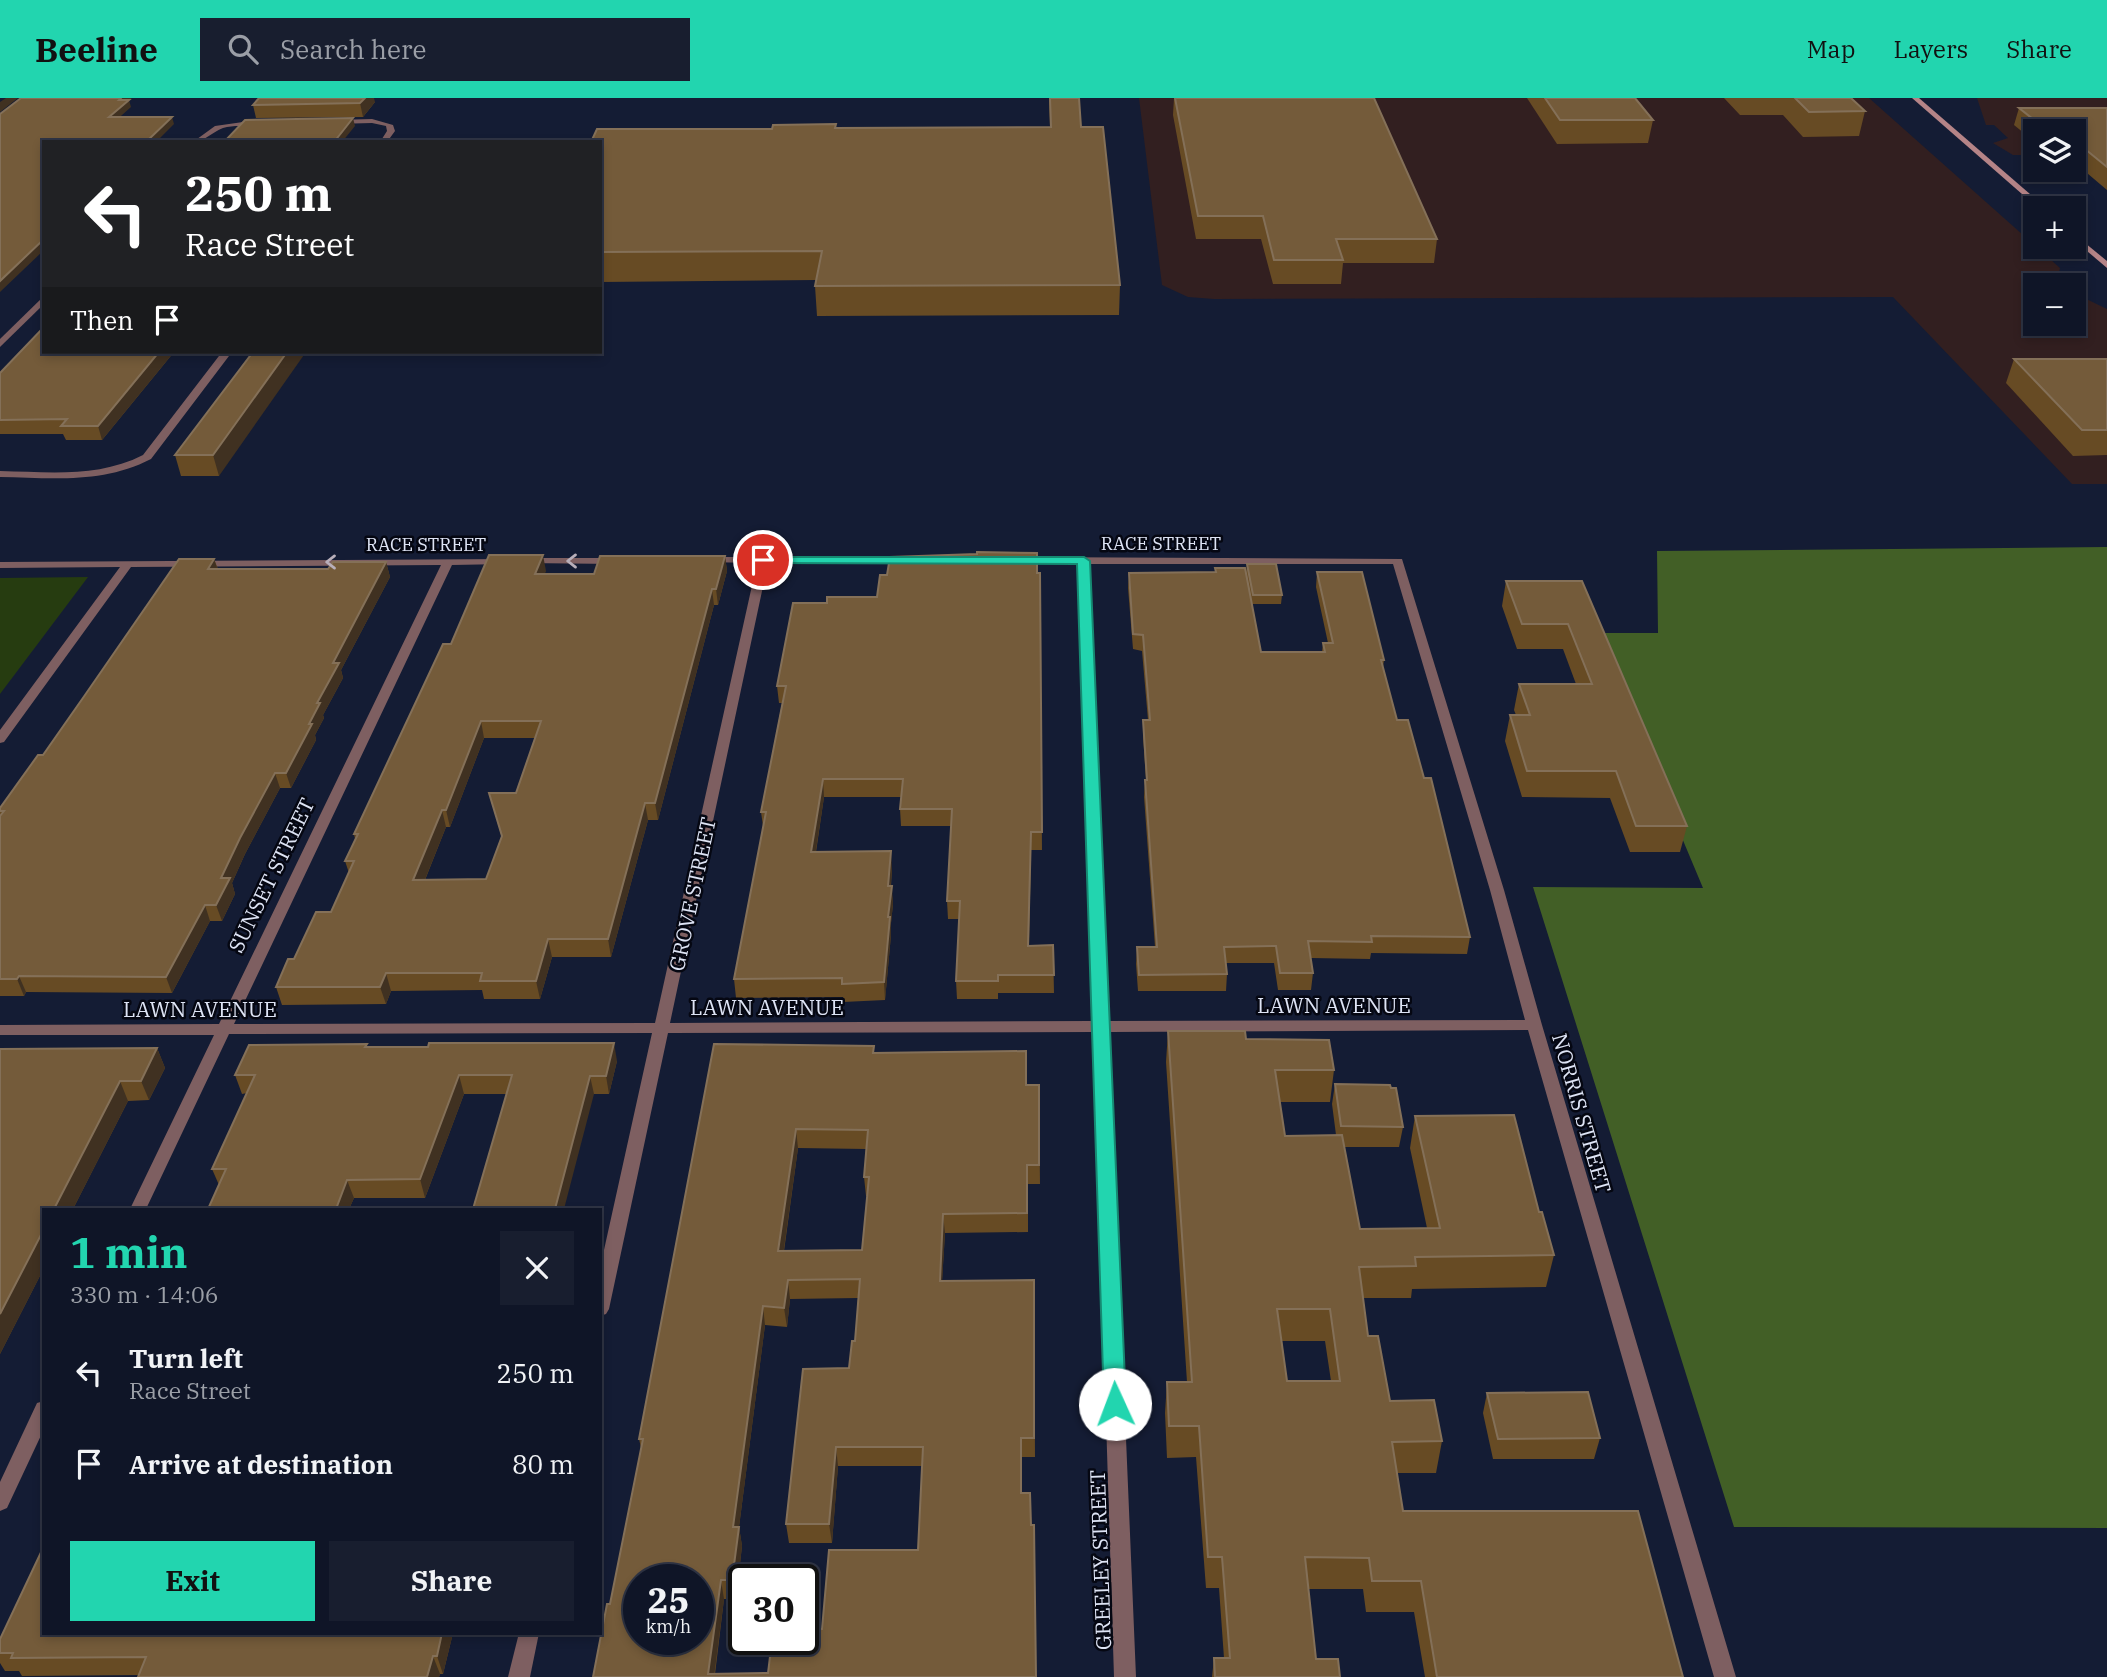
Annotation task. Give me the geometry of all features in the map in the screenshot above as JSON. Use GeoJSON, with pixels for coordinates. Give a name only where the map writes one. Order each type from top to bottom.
{"type":"FeatureCollection","features":[{"type":"Feature","properties":{"kind":"street"},"geometry":{"type":"LineString","coordinates":[[1915,98],[2028,196]]}},
{"type":"Feature","properties":{"kind":"street"},"geometry":{"type":"LineString","coordinates":[[198,140],[215,127],[265,122]]}},
{"type":"Feature","properties":{"kind":"street"},"geometry":{"type":"LineString","coordinates":[[319,122],[383,122],[392,128],[384,140]]}},
{"type":"Feature","properties":{"kind":"street"},"geometry":{"type":"LineString","coordinates":[[2086,247],[2107,265]]}},
{"type":"Feature","properties":{"kind":"street"},"geometry":{"type":"LineString","coordinates":[[0,344],[42,301]]}},
{"type":"Feature","properties":{"kind":"street"},"geometry":{"type":"LineString","coordinates":[[0,474],[105,473],[137,464],[147,457],[225,354]]}},
{"type":"Feature","properties":{"kind":"street","name":"GROVE STREET"},"geometry":{"type":"LineString","coordinates":[[602,1300],[763,560]]}},
{"type":"Feature","properties":{"kind":"street"},"geometry":{"type":"LineString","coordinates":[[694,561],[926,560]]}},
{"type":"Feature","properties":{"kind":"street","name":"SUNSET STREET"},"geometry":{"type":"LineString","coordinates":[[138,1208],[448,561]]}},
{"type":"Feature","properties":{"kind":"street","name":"RACE STREET"},"geometry":{"type":"LineString","coordinates":[[0,565],[127,565],[137,562],[626,561]]}},
{"type":"Feature","properties":{"kind":"street","name":"RACE STREET"},"geometry":{"type":"LineString","coordinates":[[1007,561],[1398,561]]}},
{"type":"Feature","properties":{"kind":"street","name":"GREELEY STREET"},"geometry":{"type":"LineString","coordinates":[[1084,561],[1125,1677]]}},
{"type":"Feature","properties":{"kind":"street","name":"NORRIS STREET"},"geometry":{"type":"LineString","coordinates":[[1398,561],[1497,890],[1725,1677]]}},
{"type":"Feature","properties":{"kind":"street"},"geometry":{"type":"LineString","coordinates":[[0,739],[127,565]]}},
{"type":"Feature","properties":{"kind":"street","name":"LAWN AVENUE"},"geometry":{"type":"LineString","coordinates":[[0,1030],[1534,1025]]}},
{"type":"Feature","properties":{"kind":"street"},"geometry":{"type":"LineString","coordinates":[[0,1502],[42,1413]]}},
{"type":"Feature","properties":{"kind":"street"},"geometry":{"type":"LineString","coordinates":[[519,1677],[529,1635]]}},
{"type":"Feature","properties":{"kind":"shaded area"},"geometry":{"type":"Polygon","coordinates":[[[1139,98],[1869,98],[2023,235],[2023,259],[2050,259],[2060,268],[2059,273],[2023,273],[2023,336],[2086,336],[2086,299],[2107,309],[2107,484],[2072,484],[1893,297],[1214,299],[1188,297],[1162,285],[1139,98]]]}},
{"type":"Feature","properties":{"kind":"shaded area"},"geometry":{"type":"Polygon","coordinates":[[[1977,98],[2107,98],[2107,154],[2086,139],[2086,119],[2023,119],[2023,155],[2013,155],[1993,143],[2008,138],[1994,125],[1986,125],[1977,98]]]}},
{"type":"Feature","properties":{"kind":"green space"},"geometry":{"type":"Polygon","coordinates":[[[2107,547],[2107,1528],[1734,1527],[1533,887],[1703,888],[1596,633],[1658,633],[1657,551],[2107,547]]]}},
{"type":"Feature","properties":{"kind":"green space"},"geometry":{"type":"Polygon","coordinates":[[[88,577],[0,694],[0,578],[88,577]]]}},
{"type":"Feature","properties":{"kind":"building"},"geometry":{"type":"Polygon","coordinates":[[[21,98],[121,98],[119,100],[129,100],[109,117],[172,117],[148,140],[42,140],[42,241],[0,281],[0,114],[21,98]]]}},
{"type":"Feature","properties":{"kind":"building"},"geometry":{"type":"Polygon","coordinates":[[[259,98],[365,98],[360,103],[253,105],[259,98]]]}},
{"type":"Feature","properties":{"kind":"building"},"geometry":{"type":"Polygon","coordinates":[[[1050,98],[1079,98],[1081,127],[1103,127],[1120,285],[815,286],[822,251],[602,252],[602,140],[592,140],[597,129],[772,129],[773,125],[836,124],[835,128],[1051,127],[1050,98]]]}},
{"type":"Feature","properties":{"kind":"building"},"geometry":{"type":"Polygon","coordinates":[[[1175,98],[1374,98],[1437,239],[1336,239],[1343,260],[1274,260],[1263,216],[1198,216],[1175,98]]]}},
{"type":"Feature","properties":{"kind":"building"},"geometry":{"type":"Polygon","coordinates":[[[1545,98],[1635,98],[1653,120],[1560,120],[1545,98]]]}},
{"type":"Feature","properties":{"kind":"building"},"geometry":{"type":"Polygon","coordinates":[[[1795,98],[1851,98],[1865,111],[1809,112],[1795,98]]]}},
{"type":"Feature","properties":{"kind":"building"},"geometry":{"type":"Polygon","coordinates":[[[2019,108],[2107,108],[2107,167],[2086,150],[2086,119],[2033,119],[2019,108]]]}},
{"type":"Feature","properties":{"kind":"building"},"geometry":{"type":"Polygon","coordinates":[[[353,118],[336,140],[226,140],[245,120],[353,118]]]}},
{"type":"Feature","properties":{"kind":"building"},"geometry":{"type":"Polygon","coordinates":[[[42,329],[42,354],[157,354],[98,426],[61,426],[67,419],[0,420],[0,373],[42,329]]]}},
{"type":"Feature","properties":{"kind":"building"},"geometry":{"type":"Polygon","coordinates":[[[251,354],[286,354],[213,455],[175,455],[251,354]]]}},
{"type":"Feature","properties":{"kind":"building"},"geometry":{"type":"Polygon","coordinates":[[[2014,359],[2107,359],[2107,430],[2082,430],[2014,359]]]}},
{"type":"Feature","properties":{"kind":"building"},"geometry":{"type":"Polygon","coordinates":[[[977,552],[1037,553],[1037,573],[1040,573],[1042,832],[1031,832],[1028,946],[1053,945],[1054,975],[998,975],[998,981],[956,981],[960,901],[947,901],[952,809],[900,809],[903,779],[823,779],[811,852],[891,851],[888,886],[892,886],[884,982],[842,984],[842,978],[734,979],[766,812],[761,812],[786,686],[777,686],[793,603],[827,603],[827,597],[877,597],[880,575],[887,575],[890,557],[977,552]]]}},
{"type":"Feature","properties":{"kind":"building"},"geometry":{"type":"Polygon","coordinates":[[[489,555],[543,555],[535,574],[594,574],[600,556],[725,556],[716,589],[712,589],[655,803],[645,803],[608,939],[548,939],[536,981],[480,981],[482,973],[386,973],[380,987],[276,987],[288,959],[294,959],[316,912],[331,912],[354,861],[345,861],[358,834],[354,834],[443,644],[451,644],[489,555]],[[481,721],[446,810],[442,810],[413,880],[486,879],[502,836],[489,793],[516,793],[541,721],[481,721]]]}},
{"type":"Feature","properties":{"kind":"building"},"geometry":{"type":"Polygon","coordinates":[[[179,559],[214,559],[208,569],[328,569],[333,562],[386,562],[333,663],[339,663],[317,703],[320,703],[309,724],[312,724],[286,773],[275,773],[221,878],[230,878],[216,905],[205,905],[166,977],[19,976],[17,979],[0,979],[0,816],[4,811],[0,811],[0,808],[38,755],[43,755],[179,559]]]}},
{"type":"Feature","properties":{"kind":"building"},"geometry":{"type":"Polygon","coordinates":[[[1247,564],[1276,564],[1282,595],[1253,595],[1247,564]]]}},
{"type":"Feature","properties":{"kind":"building"},"geometry":{"type":"Polygon","coordinates":[[[1215,568],[1245,568],[1261,652],[1325,652],[1323,643],[1333,643],[1317,572],[1362,572],[1397,720],[1408,720],[1424,778],[1431,778],[1470,937],[1371,936],[1372,942],[1308,941],[1313,973],[1280,973],[1276,946],[1224,947],[1227,974],[1139,975],[1137,947],[1157,947],[1143,720],[1150,720],[1143,635],[1133,634],[1129,573],[1216,572],[1215,568]]]}},
{"type":"Feature","properties":{"kind":"building"},"geometry":{"type":"Polygon","coordinates":[[[1506,581],[1582,581],[1687,826],[1636,826],[1616,771],[1527,771],[1510,715],[1530,715],[1519,684],[1592,684],[1568,624],[1522,624],[1506,581]]]}},
{"type":"Feature","properties":{"kind":"building"},"geometry":{"type":"Polygon","coordinates":[[[1168,1031],[1245,1031],[1246,1039],[1329,1040],[1334,1070],[1275,1070],[1285,1136],[1342,1135],[1360,1229],[1440,1228],[1415,1116],[1514,1115],[1539,1212],[1542,1212],[1554,1255],[1415,1257],[1416,1266],[1359,1267],[1368,1336],[1378,1336],[1390,1401],[1434,1400],[1442,1441],[1392,1442],[1403,1511],[1638,1511],[1683,1677],[1437,1677],[1421,1581],[1372,1581],[1369,1558],[1305,1557],[1316,1659],[1338,1659],[1340,1677],[1215,1677],[1214,1658],[1230,1658],[1222,1557],[1208,1557],[1199,1426],[1169,1426],[1167,1382],[1192,1382],[1168,1031]],[[1277,1309],[1287,1381],[1340,1381],[1330,1309],[1277,1309]]]}},
{"type":"Feature","properties":{"kind":"building"},"geometry":{"type":"Polygon","coordinates":[[[429,1043],[614,1043],[606,1076],[590,1076],[555,1208],[473,1208],[512,1075],[459,1075],[420,1179],[347,1180],[336,1208],[208,1208],[226,1169],[212,1169],[255,1075],[235,1075],[249,1045],[367,1044],[365,1047],[428,1047],[429,1043]]]}},
{"type":"Feature","properties":{"kind":"building"},"geometry":{"type":"Polygon","coordinates":[[[714,1044],[874,1046],[873,1053],[1026,1051],[1026,1085],[1039,1085],[1039,1165],[1027,1165],[1027,1213],[943,1214],[940,1281],[1034,1280],[1034,1438],[1021,1438],[1021,1493],[1030,1493],[1031,1525],[1034,1525],[1036,1677],[593,1677],[607,1604],[610,1604],[643,1439],[639,1439],[714,1044]],[[796,1129],[778,1251],[862,1250],[869,1177],[864,1177],[868,1130],[796,1129]],[[860,1279],[788,1280],[784,1308],[763,1306],[733,1527],[739,1527],[734,1564],[728,1564],[728,1580],[721,1580],[714,1631],[714,1564],[623,1564],[623,1655],[711,1655],[708,1674],[768,1673],[770,1655],[819,1655],[819,1629],[822,1629],[829,1550],[918,1550],[923,1447],[836,1447],[829,1524],[786,1524],[803,1369],[849,1368],[852,1341],[855,1341],[860,1279]]]}},
{"type":"Feature","properties":{"kind":"building"},"geometry":{"type":"Polygon","coordinates":[[[157,1048],[141,1081],[120,1081],[55,1208],[42,1208],[42,1233],[0,1314],[0,1049],[157,1048]]]}},
{"type":"Feature","properties":{"kind":"building"},"geometry":{"type":"Polygon","coordinates":[[[1335,1084],[1390,1085],[1391,1088],[1396,1088],[1403,1127],[1341,1126],[1335,1084]]]}},
{"type":"Feature","properties":{"kind":"building"},"geometry":{"type":"Polygon","coordinates":[[[1588,1392],[1600,1438],[1498,1439],[1487,1393],[1588,1392]]]}},
{"type":"Feature","properties":{"kind":"building"},"geometry":{"type":"Polygon","coordinates":[[[42,1550],[42,1635],[442,1635],[437,1656],[433,1656],[427,1677],[138,1677],[146,1657],[11,1658],[13,1653],[0,1653],[0,1639],[42,1550]]]}},
{"type":"Feature","properties":{"kind":"route"},"geometry":{"type":"LineString","coordinates":[[763,560],[1084,561],[1115,1404]]}}]}
